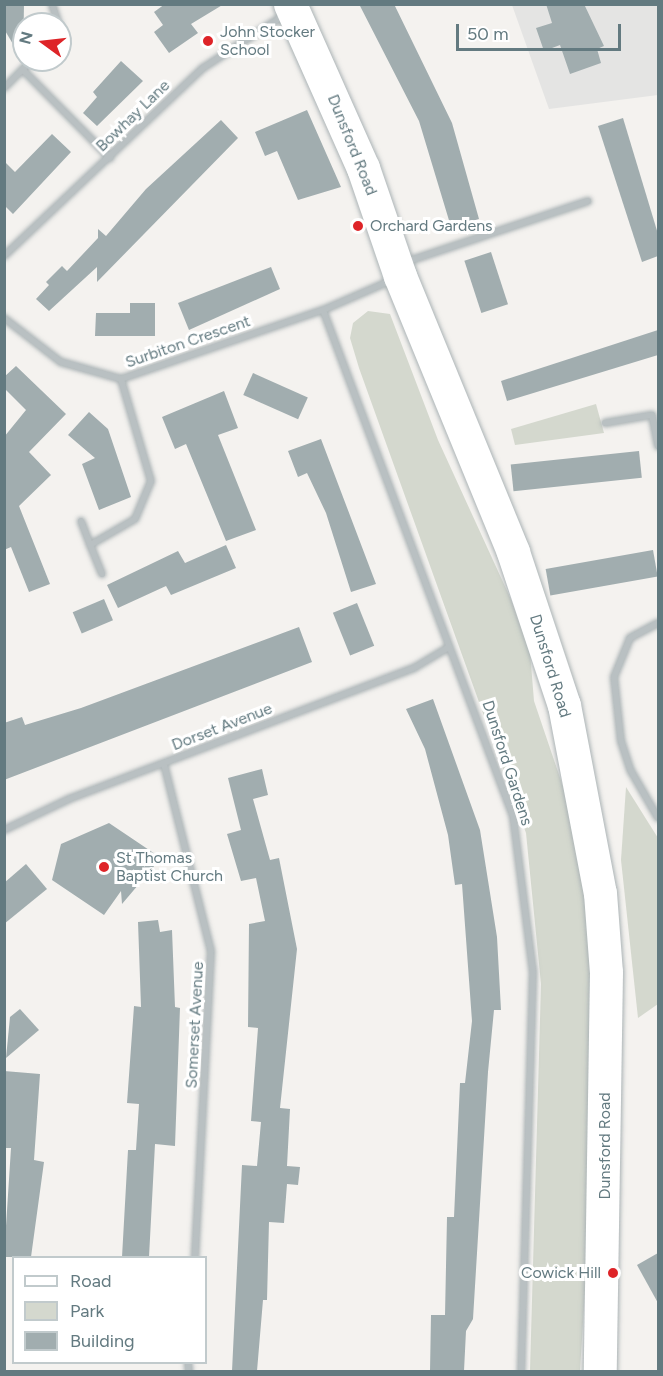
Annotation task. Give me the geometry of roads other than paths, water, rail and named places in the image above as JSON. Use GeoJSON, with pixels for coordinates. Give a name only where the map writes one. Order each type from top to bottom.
{"type":"FeatureCollection","features":[{"type":"Feature","properties":{"kind":"main road","name":"Dunsford Road"},"geometry":{"type":"LineString","coordinates":[[291,7],[346,126],[398,271],[540,631],[564,705],[600,893],[606,972],[600,1371]]}},
{"type":"Feature","properties":{"kind":"street","name":"Bowhay Lane"},"geometry":{"type":"LineString","coordinates":[[4,256],[203,68],[291,7]]}},
{"type":"Feature","properties":{"kind":"street"},"geometry":{"type":"LineString","coordinates":[[4,88],[21,72]]}},
{"type":"Feature","properties":{"kind":"street"},"geometry":{"type":"LineString","coordinates":[[25,72],[110,158]]}},
{"type":"Feature","properties":{"kind":"street"},"geometry":{"type":"LineString","coordinates":[[323,310],[398,271],[588,201]]}},
{"type":"Feature","properties":{"kind":"street","name":"Surbiton Crescent"},"geometry":{"type":"LineString","coordinates":[[4,318],[62,362],[122,379],[323,310]]}},
{"type":"Feature","properties":{"kind":"street","name":"Dunsford Gardens"},"geometry":{"type":"LineString","coordinates":[[323,310],[513,816],[532,947],[521,1371]]}},
{"type":"Feature","properties":{"kind":"street"},"geometry":{"type":"LineString","coordinates":[[90,545],[135,519],[151,481],[122,379]]}},
{"type":"Feature","properties":{"kind":"street"},"geometry":{"type":"LineString","coordinates":[[605,423],[652,415],[658,410]]}},
{"type":"Feature","properties":{"kind":"street"},"geometry":{"type":"LineString","coordinates":[[652,415],[658,446]]}},
{"type":"Feature","properties":{"kind":"street"},"geometry":{"type":"LineString","coordinates":[[81,521],[102,574]]}},
{"type":"Feature","properties":{"kind":"street"},"geometry":{"type":"LineString","coordinates":[[658,623],[630,638],[614,677],[621,741],[631,771],[658,818]]}},
{"type":"Feature","properties":{"kind":"street","name":"Dorset Avenue"},"geometry":{"type":"LineString","coordinates":[[4,830],[164,764],[414,668],[449,647]]}},
{"type":"Feature","properties":{"kind":"street","name":"Somerset Avenue"},"geometry":{"type":"LineString","coordinates":[[164,764],[211,951],[195,1256]]}},
{"type":"Feature","properties":{"kind":"place","name":"John Stocker School"},"geometry":{"type":"Point","coordinates":[208,41]}},
{"type":"Feature","properties":{"kind":"place","name":"Orchard Gardens"},"geometry":{"type":"Point","coordinates":[358,226]}},
{"type":"Feature","properties":{"kind":"place","name":"St Thomas Baptist Church"},"geometry":{"type":"Point","coordinates":[104,867]}},
{"type":"Feature","properties":{"kind":"place","name":"Cowick Hill"},"geometry":{"type":"Point","coordinates":[613,1273]}}]}
